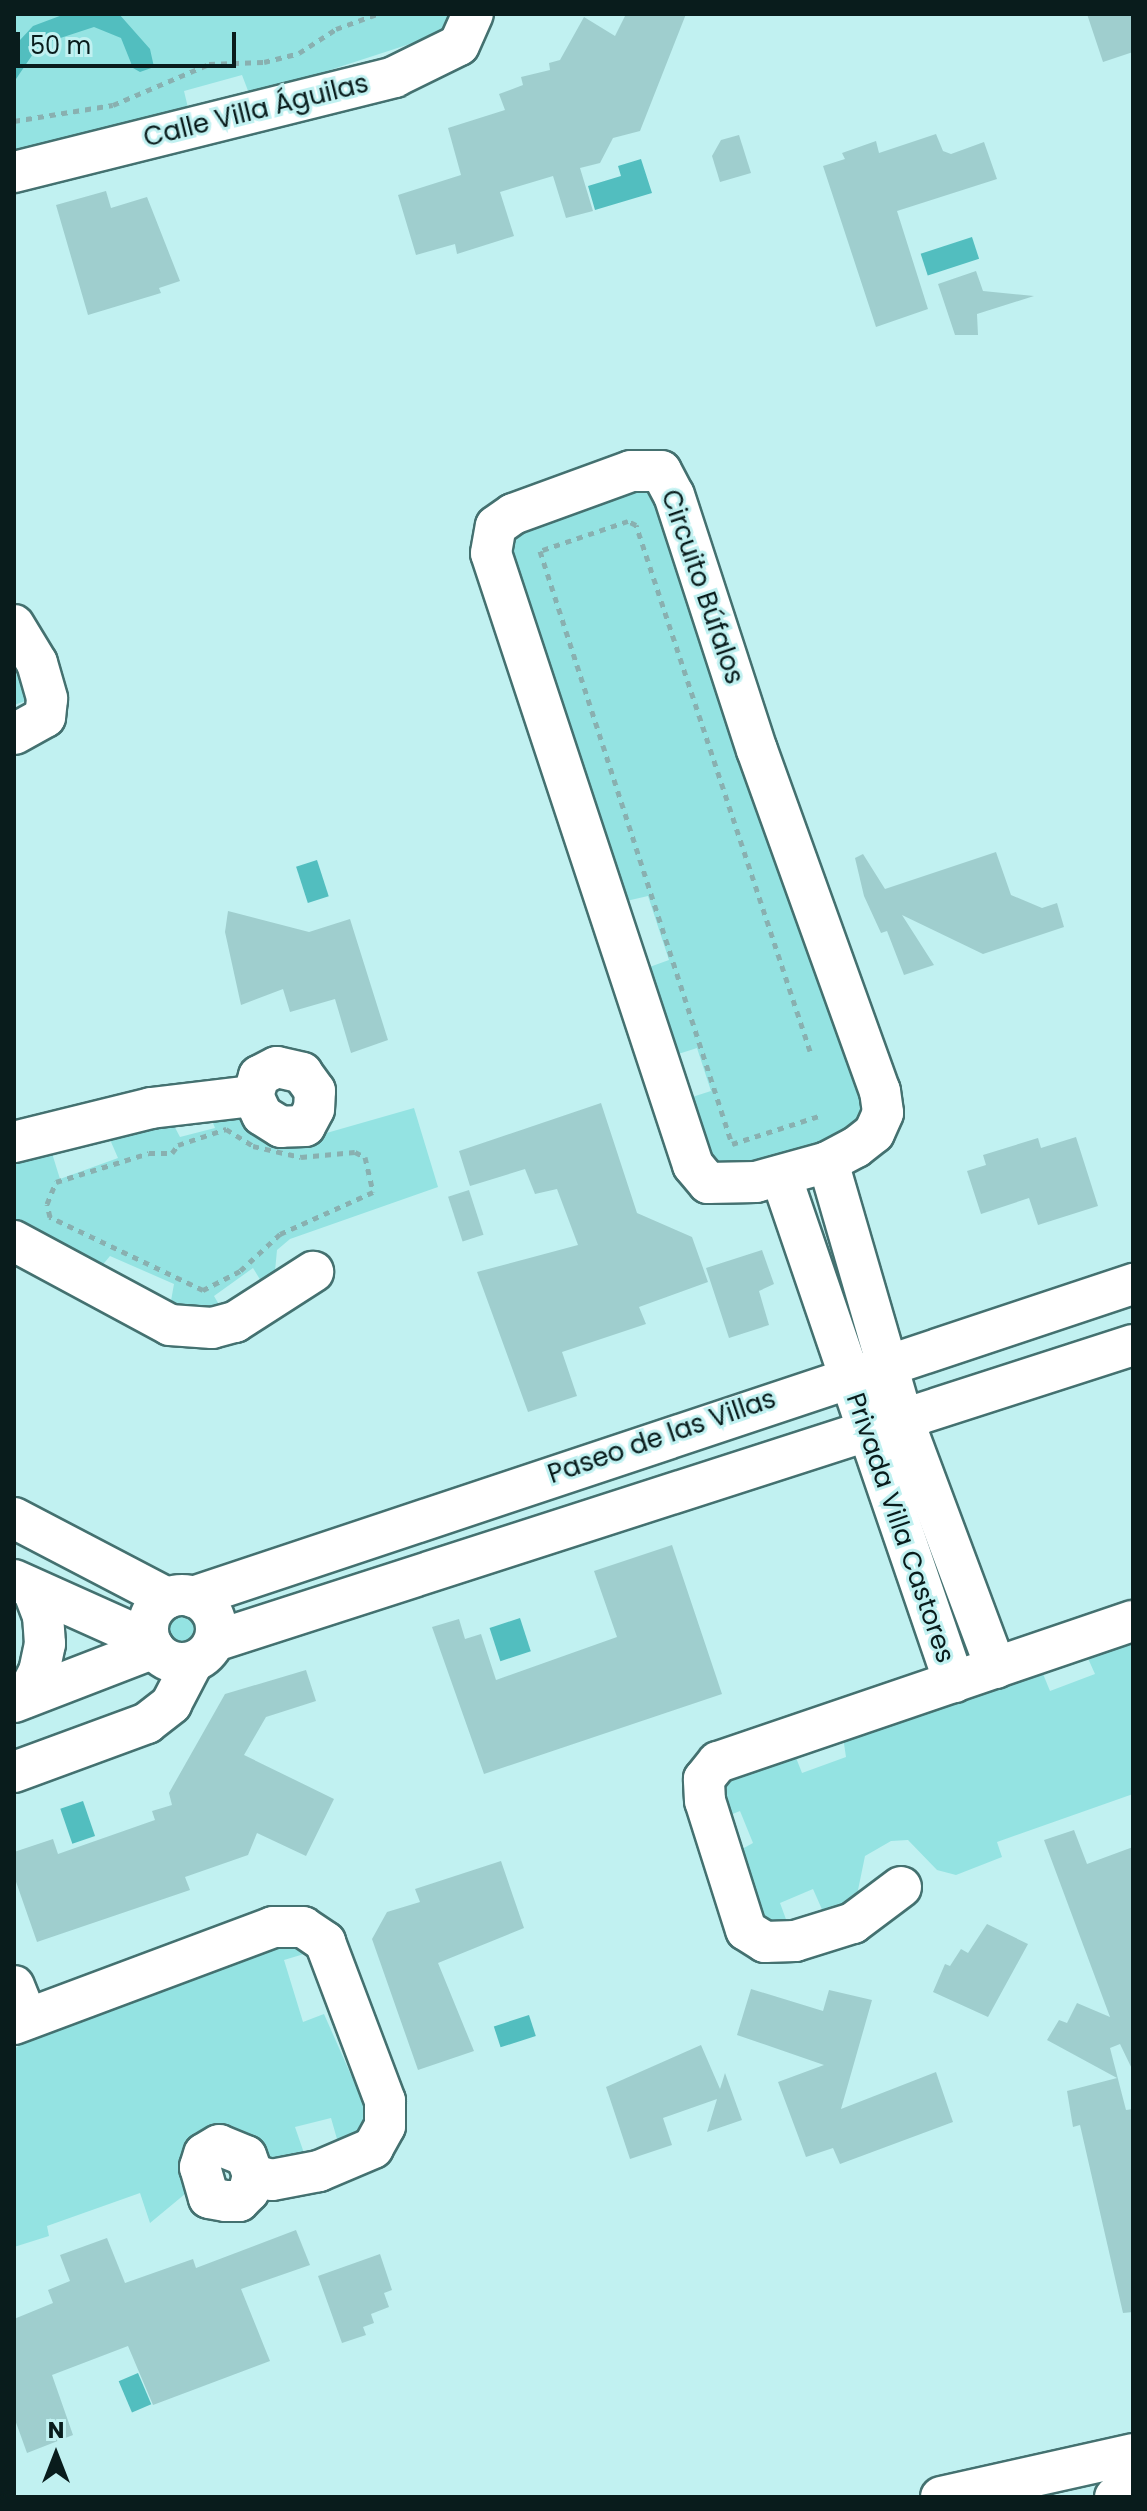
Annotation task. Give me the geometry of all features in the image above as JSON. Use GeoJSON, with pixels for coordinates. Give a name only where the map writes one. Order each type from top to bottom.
{"type":"FeatureCollection","features":[{"type":"Feature","properties":{"kind":"street","name":"Calle Villa Águilas"},"geometry":{"type":"LineString","coordinates":[[14,172],[394,77],[459,45],[473,14]]}},
{"type":"Feature","properties":{"kind":"street","name":"Circuito Búfalos"},"geometry":{"type":"LineString","coordinates":[[631,471],[661,471],[674,495],[757,750],[880,1091],[883,1113],[874,1133],[828,1162],[781,1176],[708,1183],[693,1165],[491,553],[496,526],[513,514],[631,471]]}},
{"type":"Feature","properties":{"kind":"street"},"geometry":{"type":"LineString","coordinates":[[14,625],[37,663],[47,699],[45,717],[33,728],[14,734]]}},
{"type":"Feature","properties":{"kind":"street"},"geometry":{"type":"LineString","coordinates":[[14,1142],[151,1108],[253,1096]]}},
{"type":"Feature","properties":{"kind":"street","name":"Privada Villa Castores"},"geometry":{"type":"LineString","coordinates":[[828,1162],[884,1363],[996,1668]]}},
{"type":"Feature","properties":{"kind":"street","name":"Privada Villa Castores"},"geometry":{"type":"LineString","coordinates":[[781,1176],[864,1429],[954,1682]]}},
{"type":"Feature","properties":{"kind":"street"},"geometry":{"type":"LineString","coordinates":[[810,1262],[851,1246]]}},
{"type":"Feature","properties":{"kind":"street"},"geometry":{"type":"LineString","coordinates":[[17,1249],[170,1325],[212,1328],[235,1322],[313,1272]]}},
{"type":"Feature","properties":{"kind":"street","name":"Paseo de las Villas"},"geometry":{"type":"LineString","coordinates":[[180,1597],[847,1375],[1133,1284]]}},
{"type":"Feature","properties":{"kind":"street","name":"Paseo de las Villas"},"geometry":{"type":"LineString","coordinates":[[204,1651],[864,1429],[1133,1345]]}},
{"type":"Feature","properties":{"kind":"street"},"geometry":{"type":"LineString","coordinates":[[14,1518],[214,1614],[204,1651],[171,1704],[147,1723],[14,1772]]}},
{"type":"Feature","properties":{"kind":"street"},"geometry":{"type":"LineString","coordinates":[[24,1585],[152,1644],[171,1662],[204,1651]]}},
{"type":"Feature","properties":{"kind":"street"},"geometry":{"type":"LineString","coordinates":[[20,1699],[39,1672],[45,1644],[43,1616],[24,1585]]}},
{"type":"Feature","properties":{"kind":"street"},"geometry":{"type":"LineString","coordinates":[[152,1644],[149,1621],[180,1597]]}},
{"type":"Feature","properties":{"kind":"street","name":"Privada Villa Castores"},"geometry":{"type":"LineString","coordinates":[[901,1887],[853,1923],[810,1938],[765,1942],[746,1930],[705,1801],[704,1779],[718,1762],[1133,1621]]}},
{"type":"Feature","properties":{"kind":"street"},"geometry":{"type":"LineString","coordinates":[[20,1699],[152,1644]]}},
{"type":"Feature","properties":{"kind":"street"},"geometry":{"type":"LineString","coordinates":[[18,2010],[273,1927],[303,1927],[325,1942],[385,2101],[385,2126],[373,2148],[319,2171],[272,2180],[253,2175]]}},
{"type":"Feature","properties":{"kind":"street"},"geometry":{"type":"LineString","coordinates":[[941,2497],[1133,2454]]}},
{"type":"Feature","properties":{"kind":"street"},"geometry":{"type":"LineString","coordinates":[[1115,2497],[1133,2493]]}},
{"type":"Feature","properties":{"kind":"path"},"geometry":{"type":"LineString","coordinates":[[14,121],[113,105],[209,64],[289,56],[336,29],[377,14]]}},
{"type":"Feature","properties":{"kind":"path"},"geometry":{"type":"LineString","coordinates":[[810,1051],[636,525],[628,521],[540,551],[732,1144],[822,1115]]}},
{"type":"Feature","properties":{"kind":"path"},"geometry":{"type":"LineString","coordinates":[[226,1129],[253,1146],[301,1157],[355,1152],[365,1157],[373,1192],[280,1234],[240,1271],[203,1290],[61,1225],[50,1217],[47,1204],[56,1182],[149,1153],[172,1153],[178,1145],[226,1129]]}},
{"type":"Feature","properties":{"kind":"shaded area"},"geometry":{"type":"Polygon","coordinates":[[[14,14],[455,14],[445,30],[416,42],[250,96],[242,75],[184,91],[189,112],[14,155],[14,14]]]}},
{"type":"Feature","properties":{"kind":"shaded area"},"geometry":{"type":"Polygon","coordinates":[[[65,14],[119,14],[150,49],[154,67],[140,72],[133,68],[121,38],[94,27],[39,45],[14,82],[14,51],[20,40],[33,26],[65,14]]]}},
{"type":"Feature","properties":{"kind":"shaded area"},"geometry":{"type":"Polygon","coordinates":[[[641,159],[652,193],[595,210],[588,186],[621,176],[618,166],[641,159]]]}},
{"type":"Feature","properties":{"kind":"shaded area"},"geometry":{"type":"Polygon","coordinates":[[[972,237],[979,259],[928,276],[921,254],[972,237]]]}},
{"type":"Feature","properties":{"kind":"shaded area"},"geometry":{"type":"Polygon","coordinates":[[[656,485],[874,1116],[760,1169],[715,1171],[686,1099],[711,1091],[697,1048],[672,1056],[644,969],[669,960],[648,896],[622,902],[506,537],[526,519],[656,485]]]}},
{"type":"Feature","properties":{"kind":"shaded area"},"geometry":{"type":"Polygon","coordinates":[[[14,651],[31,699],[14,705],[14,651]]]}},
{"type":"Feature","properties":{"kind":"shaded area"},"geometry":{"type":"Polygon","coordinates":[[[317,860],[329,896],[308,903],[296,867],[317,860]]]}},
{"type":"Feature","properties":{"kind":"shaded area"},"geometry":{"type":"Polygon","coordinates":[[[414,1108],[438,1187],[290,1239],[277,1250],[274,1282],[264,1286],[253,1268],[214,1296],[225,1315],[169,1312],[174,1284],[110,1256],[95,1274],[14,1231],[14,1157],[51,1150],[60,1179],[118,1158],[108,1135],[170,1118],[180,1137],[215,1128],[208,1111],[235,1115],[246,1123],[323,1134],[414,1108]]]}},
{"type":"Feature","properties":{"kind":"shaded area"},"geometry":{"type":"Polygon","coordinates":[[[184,1610],[198,1616],[204,1630],[198,1644],[184,1650],[170,1644],[164,1630],[170,1616],[184,1610]]]}},
{"type":"Feature","properties":{"kind":"shaded area"},"geometry":{"type":"Polygon","coordinates":[[[520,1618],[531,1651],[500,1661],[490,1628],[520,1618]]]}},
{"type":"Feature","properties":{"kind":"shaded area"},"geometry":{"type":"Polygon","coordinates":[[[1133,1638],[1133,1794],[997,1842],[1002,1857],[956,1875],[937,1870],[908,1840],[891,1841],[865,1856],[857,1895],[828,1923],[813,1889],[780,1903],[787,1922],[760,1927],[733,1854],[753,1843],[740,1811],[720,1819],[711,1785],[793,1750],[802,1773],[846,1757],[843,1737],[1041,1669],[1050,1691],[1095,1674],[1086,1654],[1133,1638]]]}},
{"type":"Feature","properties":{"kind":"shaded area"},"geometry":{"type":"Polygon","coordinates":[[[83,1801],[95,1836],[72,1844],[60,1809],[83,1801]]]}},
{"type":"Feature","properties":{"kind":"shaded area"},"geometry":{"type":"Polygon","coordinates":[[[300,1939],[304,1954],[284,1960],[303,2022],[324,2014],[366,2109],[365,2132],[339,2146],[331,2118],[295,2127],[305,2156],[270,2167],[249,2141],[150,2223],[140,2193],[47,2226],[49,2236],[14,2247],[14,2049],[84,2005],[300,1939]]]}},
{"type":"Feature","properties":{"kind":"shaded area"},"geometry":{"type":"Polygon","coordinates":[[[529,2015],[536,2036],[501,2047],[494,2026],[529,2015]]]}},
{"type":"Feature","properties":{"kind":"shaded area"},"geometry":{"type":"Polygon","coordinates":[[[138,2373],[151,2404],[132,2413],[119,2381],[138,2373]]]}},
{"type":"Feature","properties":{"kind":"building"},"geometry":{"type":"Polygon","coordinates":[[[626,14],[686,14],[640,131],[613,138],[600,163],[580,168],[593,211],[566,218],[553,176],[500,192],[514,236],[457,254],[455,244],[416,255],[398,195],[461,175],[448,128],[505,110],[499,94],[523,85],[521,77],[550,70],[549,63],[560,60],[584,17],[615,36],[626,14]]]}},
{"type":"Feature","properties":{"kind":"building"},"geometry":{"type":"Polygon","coordinates":[[[1087,14],[1133,14],[1133,52],[1103,62],[1087,14]]]}},
{"type":"Feature","properties":{"kind":"building"},"geometry":{"type":"Polygon","coordinates":[[[936,134],[943,151],[951,154],[984,142],[997,179],[897,211],[928,309],[876,327],[823,166],[845,159],[842,153],[876,141],[879,153],[936,134]]]}},
{"type":"Feature","properties":{"kind":"building"},"geometry":{"type":"Polygon","coordinates":[[[739,135],[751,173],[720,182],[712,156],[721,140],[739,135]]]}},
{"type":"Feature","properties":{"kind":"building"},"geometry":{"type":"Polygon","coordinates":[[[106,191],[111,208],[147,197],[180,281],[159,288],[161,293],[88,315],[56,205],[106,191]]]}},
{"type":"Feature","properties":{"kind":"building"},"geometry":{"type":"Polygon","coordinates":[[[976,271],[983,291],[1034,296],[977,314],[978,335],[955,335],[938,284],[976,271]]]}},
{"type":"Feature","properties":{"kind":"building"},"geometry":{"type":"Polygon","coordinates":[[[996,852],[1011,895],[1042,908],[1057,903],[1064,927],[983,954],[902,915],[934,965],[904,975],[887,931],[881,933],[864,896],[855,858],[863,854],[885,889],[996,852]]]}},
{"type":"Feature","properties":{"kind":"building"},"geometry":{"type":"Polygon","coordinates":[[[228,911],[309,932],[350,919],[388,1040],[351,1053],[335,999],[290,1012],[283,989],[241,1005],[225,932],[228,911]]]}},
{"type":"Feature","properties":{"kind":"building"},"geometry":{"type":"Polygon","coordinates":[[[601,1103],[637,1213],[692,1237],[708,1282],[639,1307],[646,1324],[562,1352],[577,1396],[528,1412],[477,1272],[578,1245],[557,1189],[535,1194],[525,1169],[470,1186],[459,1151],[601,1103]]]}},
{"type":"Feature","properties":{"kind":"building"},"geometry":{"type":"Polygon","coordinates":[[[1076,1137],[1098,1206],[1038,1225],[1029,1198],[981,1214],[967,1171],[986,1165],[983,1155],[1038,1138],[1041,1148],[1076,1137]]]}},
{"type":"Feature","properties":{"kind":"building"},"geometry":{"type":"Polygon","coordinates":[[[469,1190],[484,1235],[463,1241],[448,1197],[469,1190]]]}},
{"type":"Feature","properties":{"kind":"building"},"geometry":{"type":"Polygon","coordinates":[[[762,1250],[774,1284],[759,1291],[769,1325],[729,1338],[706,1268],[762,1250]]]}},
{"type":"Feature","properties":{"kind":"building"},"geometry":{"type":"Polygon","coordinates":[[[672,1545],[722,1694],[484,1774],[432,1627],[459,1619],[465,1639],[481,1634],[496,1680],[617,1637],[594,1571],[672,1545]]]}},
{"type":"Feature","properties":{"kind":"building"},"geometry":{"type":"Polygon","coordinates":[[[306,1670],[316,1701],[266,1717],[244,1755],[334,1799],[306,1856],[257,1833],[248,1855],[185,1877],[190,1890],[37,1942],[14,1876],[14,1852],[53,1839],[58,1854],[155,1820],[152,1811],[172,1805],[169,1793],[225,1694],[306,1670]]]}},
{"type":"Feature","properties":{"kind":"building"},"geometry":{"type":"Polygon","coordinates":[[[1074,1830],[1087,1864],[1133,1847],[1133,2071],[1120,2044],[1110,2048],[1126,2110],[1133,2109],[1133,2312],[1123,2313],[1080,2125],[1073,2127],[1067,2091],[1117,2078],[1047,2040],[1059,2020],[1067,2023],[1077,2003],[1110,2017],[1044,1840],[1074,1830]]]}},
{"type":"Feature","properties":{"kind":"building"},"geometry":{"type":"Polygon","coordinates":[[[501,1861],[524,1928],[438,1963],[474,2051],[418,2070],[372,1939],[387,1912],[420,1902],[415,1889],[501,1861]]]}},
{"type":"Feature","properties":{"kind":"building"},"geometry":{"type":"Polygon","coordinates":[[[987,1924],[1028,1944],[988,2017],[933,1992],[945,1964],[950,1966],[961,1949],[968,1953],[987,1924]]]}},
{"type":"Feature","properties":{"kind":"building"},"geometry":{"type":"Polygon","coordinates":[[[751,1989],[823,2011],[829,1990],[872,2000],[841,2109],[936,2072],[953,2122],[840,2164],[833,2148],[806,2157],[778,2082],[824,2065],[737,2035],[751,1989]]]}},
{"type":"Feature","properties":{"kind":"building"},"geometry":{"type":"Polygon","coordinates":[[[701,2045],[720,2089],[725,2073],[742,2120],[707,2132],[717,2099],[663,2118],[672,2145],[630,2159],[606,2087],[701,2045]]]}},
{"type":"Feature","properties":{"kind":"building"},"geometry":{"type":"Polygon","coordinates":[[[296,2230],[310,2265],[241,2289],[270,2361],[153,2405],[128,2346],[52,2375],[73,2435],[27,2453],[14,2417],[14,2319],[53,2303],[48,2290],[70,2281],[60,2255],[107,2238],[125,2283],[193,2259],[196,2268],[296,2230]]]}},
{"type":"Feature","properties":{"kind":"building"},"geometry":{"type":"Polygon","coordinates":[[[380,2254],[392,2290],[384,2293],[389,2307],[371,2314],[374,2323],[363,2327],[366,2335],[342,2343],[318,2276],[380,2254]]]}}]}
